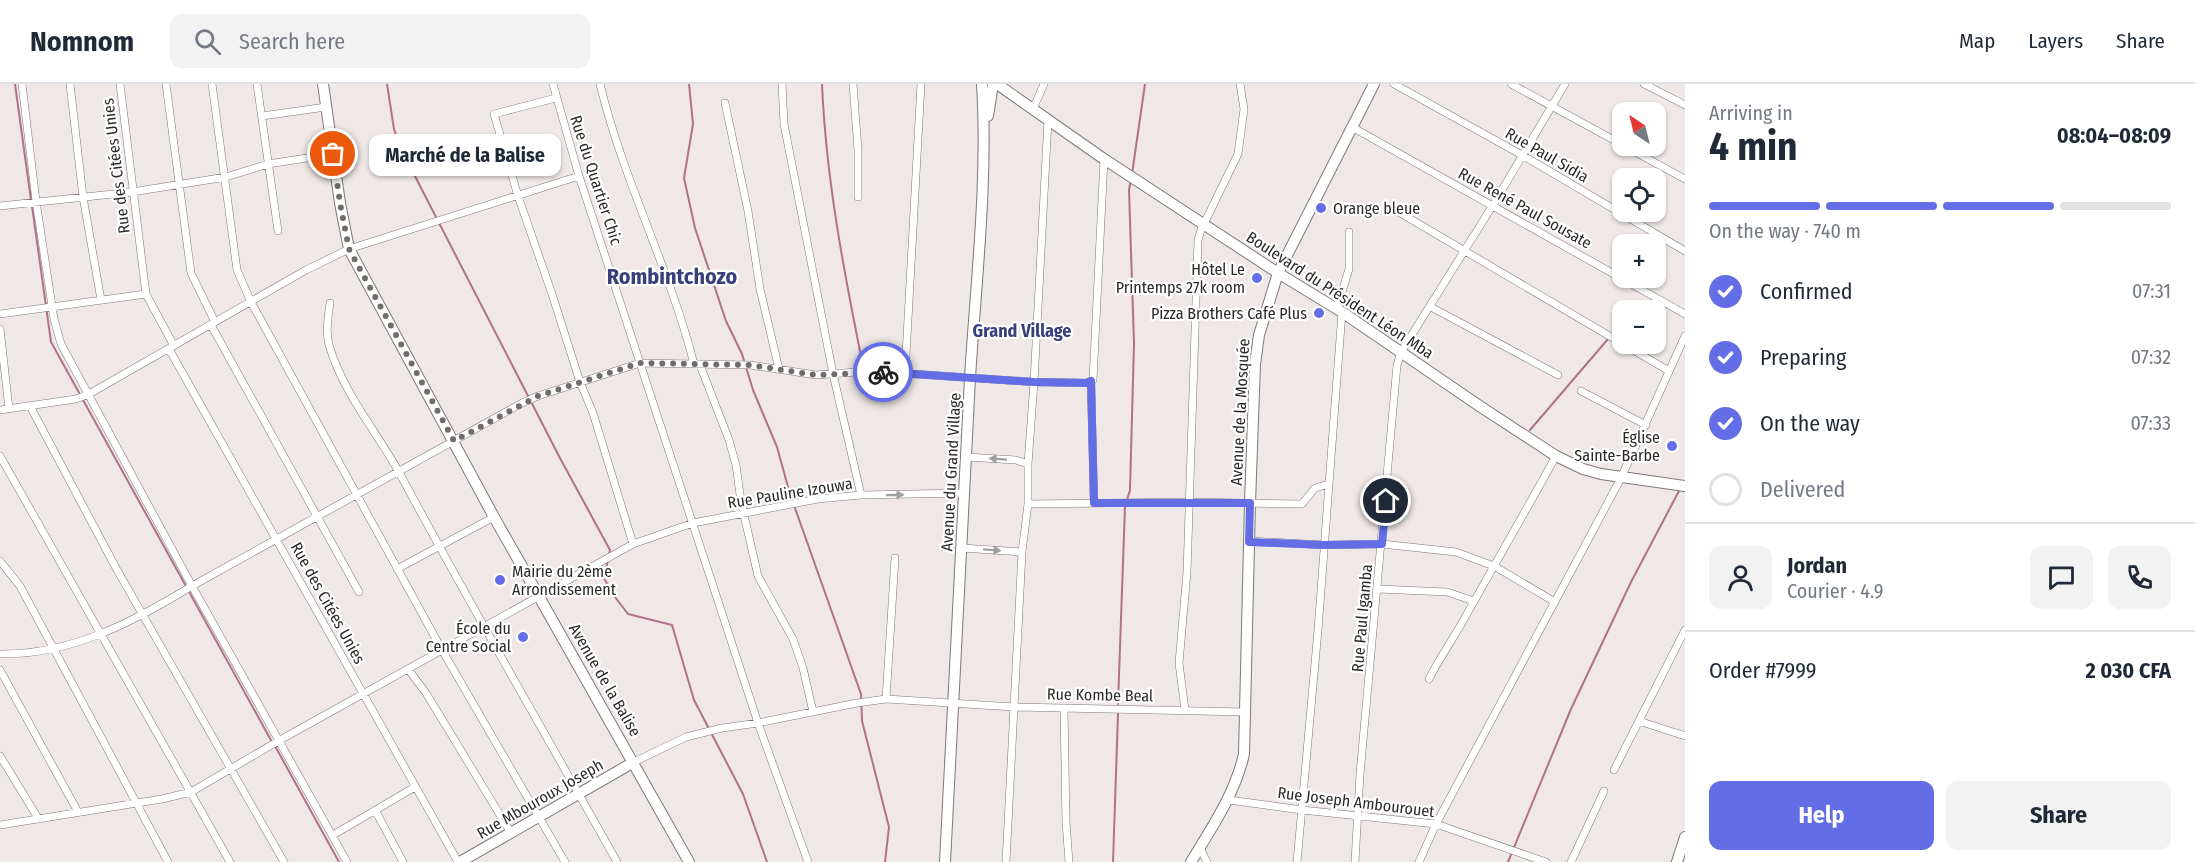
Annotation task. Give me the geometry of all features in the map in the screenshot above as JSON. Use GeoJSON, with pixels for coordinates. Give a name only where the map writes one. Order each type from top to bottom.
{"type":"FeatureCollection","features":[{"type":"Feature","properties":{"kind":"street"},"geometry":{"type":"LineString","coordinates":[[22,84],[33,202],[48,307],[83,397],[188,588],[347,862]]}},
{"type":"Feature","properties":{"kind":"street"},"geometry":{"type":"LineString","coordinates":[[70,84],[83,197],[101,300]]}},
{"type":"Feature","properties":{"kind":"street","name":"Rue des Citées Unies"},"geometry":{"type":"LineString","coordinates":[[120,84],[146,294],[171,347],[277,540],[459,862]]}},
{"type":"Feature","properties":{"kind":"street"},"geometry":{"type":"LineString","coordinates":[[166,84],[191,273],[213,324],[359,592]]}},
{"type":"Feature","properties":{"kind":"street"},"geometry":{"type":"LineString","coordinates":[[212,84],[237,270],[251,302],[442,650],[565,862]]}},
{"type":"Feature","properties":{"kind":"street"},"geometry":{"type":"LineString","coordinates":[[257,84],[278,231]]}},
{"type":"Feature","properties":{"kind":"street","name":"Avenue de la Balise"},"geometry":{"type":"LineString","coordinates":[[323,84],[349,249],[494,517],[689,862]]}},
{"type":"Feature","properties":{"kind":"street","name":"Rue du Quartier Chic"},"geometry":{"type":"LineString","coordinates":[[553,84],[579,176],[640,363],[758,723],[808,862]]}},
{"type":"Feature","properties":{"kind":"street"},"geometry":{"type":"LineString","coordinates":[[600,84],[627,174],[697,364],[729,440],[758,576],[793,639],[803,668],[813,712]]}},
{"type":"Feature","properties":{"kind":"street"},"geometry":{"type":"LineString","coordinates":[[782,84],[784,124],[833,374],[861,495]]}},
{"type":"Feature","properties":{"kind":"street"},"geometry":{"type":"LineString","coordinates":[[853,84],[858,150],[858,197]]}},
{"type":"Feature","properties":{"kind":"street"},"geometry":{"type":"LineString","coordinates":[[905,373],[921,84]]}},
{"type":"Feature","properties":{"kind":"street","name":"Avenue du Grand Village"},"geometry":{"type":"LineString","coordinates":[[945,862],[970,377],[981,228],[984,128],[982,84]]}},
{"type":"Feature","properties":{"kind":"street"},"geometry":{"type":"LineString","coordinates":[[984,128],[996,84]]}},
{"type":"Feature","properties":{"kind":"street","name":"Boulevard du Président Léon Mba"},"geometry":{"type":"LineString","coordinates":[[996,84],[1104,159],[1205,223],[1278,273],[1339,310],[1556,456],[1582,469],[1621,478],[1682,486]]}},
{"type":"Feature","properties":{"kind":"street"},"geometry":{"type":"LineString","coordinates":[[1033,109],[1044,84]]}},
{"type":"Feature","properties":{"kind":"street"},"geometry":{"type":"LineString","coordinates":[[1185,710],[1179,663],[1190,502],[1198,240],[1239,153],[1244,109],[1240,84]]}},
{"type":"Feature","properties":{"kind":"street","name":"Avenue de la Mosquée"},"geometry":{"type":"LineString","coordinates":[[1191,862],[1229,800],[1244,754],[1250,503],[1255,364],[1259,335],[1278,273],[1374,84]]}},
{"type":"Feature","properties":{"kind":"street","name":"Rue Paul Sidia"},"geometry":{"type":"LineString","coordinates":[[1394,84],[1522,155],[1685,251]]}},
{"type":"Feature","properties":{"kind":"street"},"geometry":{"type":"LineString","coordinates":[[1511,84],[1612,138]]}},
{"type":"Feature","properties":{"kind":"street"},"geometry":{"type":"LineString","coordinates":[[1401,352],[1431,307],[1565,84]]}},
{"type":"Feature","properties":{"kind":"street"},"geometry":{"type":"LineString","coordinates":[[1644,84],[1685,105]]}},
{"type":"Feature","properties":{"kind":"street"},"geometry":{"type":"LineString","coordinates":[[990,109],[1011,93]]}},
{"type":"Feature","properties":{"kind":"street"},"geometry":{"type":"LineString","coordinates":[[556,98],[494,114],[518,196],[580,382],[593,413],[633,544]]}},
{"type":"Feature","properties":{"kind":"street"},"geometry":{"type":"LineString","coordinates":[[725,103],[748,211],[760,289],[778,369]]}},
{"type":"Feature","properties":{"kind":"street"},"geometry":{"type":"LineString","coordinates":[[262,116],[326,107]]}},
{"type":"Feature","properties":{"kind":"street"},"geometry":{"type":"LineString","coordinates":[[1006,862],[1048,120]]}},
{"type":"Feature","properties":{"kind":"street","name":"Rue René Paul Sousate"},"geometry":{"type":"LineString","coordinates":[[1352,127],[1685,315]]}},
{"type":"Feature","properties":{"kind":"street"},"geometry":{"type":"LineString","coordinates":[[0,206],[132,192],[226,177],[268,164],[333,154]]}},
{"type":"Feature","properties":{"kind":"street"},"geometry":{"type":"LineString","coordinates":[[1644,156],[1685,179]]}},
{"type":"Feature","properties":{"kind":"street"},"geometry":{"type":"LineString","coordinates":[[1094,503],[1091,381],[1104,159]]}},
{"type":"Feature","properties":{"kind":"street"},"geometry":{"type":"LineString","coordinates":[[0,410],[83,397],[306,270],[349,249],[579,176]]}},
{"type":"Feature","properties":{"kind":"street"},"geometry":{"type":"LineString","coordinates":[[1390,207],[1669,371]]}},
{"type":"Feature","properties":{"kind":"street"},"geometry":{"type":"LineString","coordinates":[[1297,862],[1329,484],[1339,310],[1349,269],[1349,232]]}},
{"type":"Feature","properties":{"kind":"street"},"geometry":{"type":"LineString","coordinates":[[0,314],[146,294]]}},
{"type":"Feature","properties":{"kind":"street"},"geometry":{"type":"LineString","coordinates":[[330,303],[327,326],[329,347],[348,389],[399,472],[438,547],[617,862]]}},
{"type":"Feature","properties":{"kind":"street"},"geometry":{"type":"LineString","coordinates":[[1431,307],[1558,375]]}},
{"type":"Feature","properties":{"kind":"street"},"geometry":{"type":"LineString","coordinates":[[0,328],[9,409]]}},
{"type":"Feature","properties":{"kind":"street"},"geometry":{"type":"LineString","coordinates":[[1419,862],[1436,824],[1621,478],[1685,336]]}},
{"type":"Feature","properties":{"kind":"street","name":"Rue Paul Igamba"},"geometry":{"type":"LineString","coordinates":[[1355,862],[1360,774],[1397,365],[1401,352]]}},
{"type":"Feature","properties":{"kind":"street"},"geometry":{"type":"LineString","coordinates":[[0,654],[54,650],[101,634],[144,614],[522,403],[640,363],[750,365],[816,375],[870,371],[1034,382],[1086,383],[1091,381]]}},
{"type":"Feature","properties":{"kind":"street"},"geometry":{"type":"LineString","coordinates":[[1581,391],[1646,425]]}},
{"type":"Feature","properties":{"kind":"street"},"geometry":{"type":"LineString","coordinates":[[30,406],[116,567],[284,862]]}},
{"type":"Feature","properties":{"kind":"street"},"geometry":{"type":"LineString","coordinates":[[0,456],[230,862]]}},
{"type":"Feature","properties":{"kind":"street"},"geometry":{"type":"LineString","coordinates":[[1430,679],[1438,660],[1556,456]]}},
{"type":"Feature","properties":{"kind":"street"},"geometry":{"type":"LineString","coordinates":[[966,457],[1016,460],[1028,464]]}},
{"type":"Feature","properties":{"kind":"street"},"geometry":{"type":"LineString","coordinates":[[1028,504],[1190,502],[1302,504],[1315,488],[1329,484]]}},
{"type":"Feature","properties":{"kind":"street","name":"Rue Pauline Izouwa"},"geometry":{"type":"LineString","coordinates":[[539,595],[633,544],[693,523],[792,504],[861,495],[965,493]]}},
{"type":"Feature","properties":{"kind":"street"},"geometry":{"type":"LineString","coordinates":[[397,569],[494,517]]}},
{"type":"Feature","properties":{"kind":"street"},"geometry":{"type":"LineString","coordinates":[[1249,542],[1324,545],[1382,544],[1456,552],[1494,566],[1555,602]]}},
{"type":"Feature","properties":{"kind":"street"},"geometry":{"type":"LineString","coordinates":[[962,548],[1022,552]]}},
{"type":"Feature","properties":{"kind":"street"},"geometry":{"type":"LineString","coordinates":[[886,699],[895,558]]}},
{"type":"Feature","properties":{"kind":"street"},"geometry":{"type":"LineString","coordinates":[[0,561],[20,586],[168,862]]}},
{"type":"Feature","properties":{"kind":"street"},"geometry":{"type":"LineString","coordinates":[[1378,589],[1447,592],[1474,601]]}},
{"type":"Feature","properties":{"kind":"street"},"geometry":{"type":"LineString","coordinates":[[0,825],[190,792],[539,595]]}},
{"type":"Feature","properties":{"kind":"street"},"geometry":{"type":"LineString","coordinates":[[1614,770],[1685,630]]}},
{"type":"Feature","properties":{"kind":"street"},"geometry":{"type":"LineString","coordinates":[[408,669],[426,693],[511,833]]}},
{"type":"Feature","properties":{"kind":"street"},"geometry":{"type":"LineString","coordinates":[[0,670],[78,812]]}},
{"type":"Feature","properties":{"kind":"street","name":"Rue Kombe Beal"},"geometry":{"type":"LineString","coordinates":[[634,762],[678,741],[707,732],[886,699],[1064,708],[1245,712]]}},
{"type":"Feature","properties":{"kind":"street"},"geometry":{"type":"LineString","coordinates":[[1064,708],[1069,862]]}},
{"type":"Feature","properties":{"kind":"street"},"geometry":{"type":"LineString","coordinates":[[1639,721],[1685,736]]}},
{"type":"Feature","properties":{"kind":"street"},"geometry":{"type":"LineString","coordinates":[[0,756],[38,818]]}},
{"type":"Feature","properties":{"kind":"street","name":"Rue Mbouroux Joseph"},"geometry":{"type":"LineString","coordinates":[[459,862],[634,762]]}},
{"type":"Feature","properties":{"kind":"street"},"geometry":{"type":"LineString","coordinates":[[333,835],[415,787]]}},
{"type":"Feature","properties":{"kind":"street"},"geometry":{"type":"LineString","coordinates":[[1571,862],[1604,791]]}},
{"type":"Feature","properties":{"kind":"street","name":"Rue Joseph Ambourouet"},"geometry":{"type":"LineString","coordinates":[[1229,800],[1436,824],[1546,862]]}},
{"type":"Feature","properties":{"kind":"street"},"geometry":{"type":"LineString","coordinates":[[375,810],[403,862]]}},
{"type":"Feature","properties":{"kind":"street"},"geometry":{"type":"LineString","coordinates":[[1677,862],[1685,837]]}},
{"type":"Feature","properties":{"kind":"street"},"geometry":{"type":"LineString","coordinates":[[1200,848],[1207,862]]}},
{"type":"Feature","properties":{"kind":"waterway"},"geometry":{"type":"LineString","coordinates":[[15,84],[31,200]]}},
{"type":"Feature","properties":{"kind":"waterway"},"geometry":{"type":"LineString","coordinates":[[387,84],[394,129],[401,149],[561,460],[610,550],[609,555]]}},
{"type":"Feature","properties":{"kind":"waterway"},"geometry":{"type":"LineString","coordinates":[[689,84],[693,124],[684,178],[695,228],[726,321],[742,354],[753,390],[777,447],[790,494],[861,694],[862,721],[889,827],[885,862]]}},
{"type":"Feature","properties":{"kind":"waterway"},"geometry":{"type":"LineString","coordinates":[[822,84],[832,190],[863,366]]}},
{"type":"Feature","properties":{"kind":"waterway"},"geometry":{"type":"LineString","coordinates":[[1132,174],[1145,84]]}},
{"type":"Feature","properties":{"kind":"waterway"},"geometry":{"type":"LineString","coordinates":[[1127,500],[1130,490],[1134,343],[1129,190],[1131,180]]}},
{"type":"Feature","properties":{"kind":"waterway"},"geometry":{"type":"LineString","coordinates":[[32,206],[51,342],[272,742]]}},
{"type":"Feature","properties":{"kind":"waterway"},"geometry":{"type":"LineString","coordinates":[[1530,430],[1608,339]]}},
{"type":"Feature","properties":{"kind":"waterway"},"geometry":{"type":"LineString","coordinates":[[1508,862],[1571,709],[1631,582],[1680,489]]}},
{"type":"Feature","properties":{"kind":"waterway"},"geometry":{"type":"LineString","coordinates":[[1118,704],[1125,506]]}},
{"type":"Feature","properties":{"kind":"waterway"},"geometry":{"type":"LineString","coordinates":[[608,560],[604,578],[628,614],[672,625],[694,700],[743,794],[767,862]]}},
{"type":"Feature","properties":{"kind":"waterway"},"geometry":{"type":"LineString","coordinates":[[1113,862],[1118,714]]}},
{"type":"Feature","properties":{"kind":"waterway"},"geometry":{"type":"LineString","coordinates":[[275,746],[339,862]]}},
{"type":"Feature","properties":{"kind":"way so far"},"geometry":{"type":"LineString","coordinates":[[333,154],[349,249],[454,441],[538,396],[640,363],[750,365],[816,375],[883,372]]}},
{"type":"Feature","properties":{"kind":"place","name":"Marché de la Balise"},"geometry":{"type":"Point","coordinates":[333,154]}},
{"type":"Feature","properties":{"kind":"place","name":"Orange bleue"},"geometry":{"type":"Point","coordinates":[1321,208]}},
{"type":"Feature","properties":{"kind":"place","name":"Hôtel Le Printemps 27k room"},"geometry":{"type":"Point","coordinates":[1257,278]}},
{"type":"Feature","properties":{"kind":"place","name":"Pizza Brothers Café Plus"},"geometry":{"type":"Point","coordinates":[1319,313]}},
{"type":"Feature","properties":{"kind":"place","name":"Église Sainte-Barbe"},"geometry":{"type":"Point","coordinates":[1672,446]}},
{"type":"Feature","properties":{"kind":"place","name":"Mairie du 2ème Arrondissement"},"geometry":{"type":"Point","coordinates":[500,580]}},
{"type":"Feature","properties":{"kind":"place","name":"École du Centre Social"},"geometry":{"type":"Point","coordinates":[523,637]}},
{"type":"Feature","properties":{"kind":"district","name":"Rombintchozo"},"geometry":{"type":"Point","coordinates":[672,276]}},
{"type":"Feature","properties":{"kind":"district","name":"Grand Village"},"geometry":{"type":"Point","coordinates":[1022,331]}},
{"type":"Feature","properties":{"kind":"route"},"geometry":{"type":"LineString","coordinates":[[883,372],[1034,382],[1086,383],[1091,381],[1094,503],[1250,503],[1249,542],[1324,545],[1382,544],[1386,501]]}}]}
